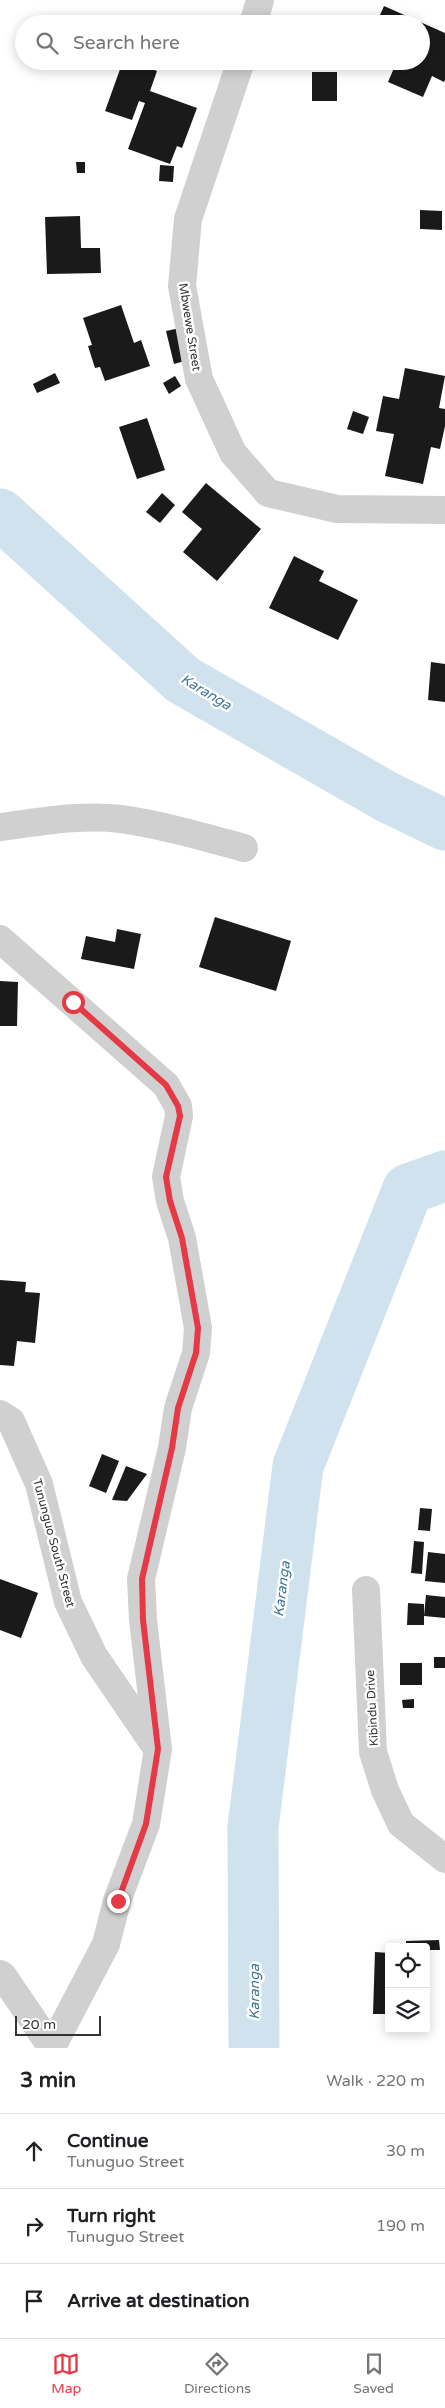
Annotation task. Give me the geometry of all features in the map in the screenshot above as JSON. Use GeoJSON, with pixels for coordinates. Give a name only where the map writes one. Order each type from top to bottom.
{"type":"FeatureCollection","features":[{"type":"Feature","properties":{"kind":"street"},"geometry":{"type":"LineString","coordinates":[[256,15],[260,0]]}},
{"type":"Feature","properties":{"kind":"street","name":"Mbwewe Street"},"geometry":{"type":"LineString","coordinates":[[238,70],[188,219],[182,286],[199,380],[233,453],[268,493],[337,509],[445,510]]}},
{"type":"Feature","properties":{"kind":"street"},"geometry":{"type":"LineString","coordinates":[[0,827],[62,819],[120,819],[176,830],[244,848]]}},
{"type":"Feature","properties":{"kind":"street"},"geometry":{"type":"LineString","coordinates":[[0,939],[166,1085],[178,1106],[180,1116],[166,1177],[170,1201],[182,1238],[198,1328],[196,1353],[178,1408],[172,1448],[142,1579],[143,1620],[158,1749],[146,1824],[118,1901],[106,1944],[52,2048],[0,1974]]}},
{"type":"Feature","properties":{"kind":"street","name":"Tununguo South Street"},"geometry":{"type":"LineString","coordinates":[[0,1414],[11,1421],[39,1484],[68,1602],[94,1656],[158,1749]]}},
{"type":"Feature","properties":{"kind":"street","name":"Kibindu Drive"},"geometry":{"type":"LineString","coordinates":[[366,1590],[374,1752],[384,1790],[401,1824],[445,1859]]}},
{"type":"Feature","properties":{"kind":"building"},"geometry":{"type":"Polygon","coordinates":[[[384,6],[404,15],[380,15],[384,6]]]}},
{"type":"Feature","properties":{"kind":"building"},"geometry":{"type":"Polygon","coordinates":[[[430,26],[445,33],[444,82],[432,76],[423,97],[388,82],[393,70],[430,70],[430,26]]]}},
{"type":"Feature","properties":{"kind":"building"},"geometry":{"type":"Polygon","coordinates":[[[120,70],[157,71],[150,91],[197,108],[182,148],[177,146],[170,164],[128,149],[145,103],[139,101],[132,120],[105,111],[120,70]]]}},
{"type":"Feature","properties":{"kind":"building"},"geometry":{"type":"Polygon","coordinates":[[[312,72],[337,72],[337,101],[312,101],[312,72]]]}},
{"type":"Feature","properties":{"kind":"building"},"geometry":{"type":"Polygon","coordinates":[[[76,162],[85,162],[85,173],[77,173],[76,162]]]}},
{"type":"Feature","properties":{"kind":"building"},"geometry":{"type":"Polygon","coordinates":[[[160,165],[174,166],[173,182],[159,181],[160,165]]]}},
{"type":"Feature","properties":{"kind":"building"},"geometry":{"type":"Polygon","coordinates":[[[420,210],[442,211],[442,230],[420,229],[420,210]]]}},
{"type":"Feature","properties":{"kind":"building"},"geometry":{"type":"Polygon","coordinates":[[[80,216],[81,248],[100,248],[101,273],[47,274],[45,217],[80,216]]]}},
{"type":"Feature","properties":{"kind":"building"},"geometry":{"type":"Polygon","coordinates":[[[121,305],[134,343],[141,340],[150,366],[105,381],[100,367],[95,368],[88,346],[92,345],[83,318],[121,305]]]}},
{"type":"Feature","properties":{"kind":"building"},"geometry":{"type":"Polygon","coordinates":[[[180,328],[188,360],[174,364],[166,331],[180,328]]]}},
{"type":"Feature","properties":{"kind":"building"},"geometry":{"type":"Polygon","coordinates":[[[405,368],[445,376],[439,408],[445,409],[445,426],[440,449],[431,447],[423,484],[385,476],[394,434],[376,431],[383,396],[399,399],[405,368]]]}},
{"type":"Feature","properties":{"kind":"building"},"geometry":{"type":"Polygon","coordinates":[[[55,373],[60,383],[37,393],[33,384],[55,373]]]}},
{"type":"Feature","properties":{"kind":"building"},"geometry":{"type":"Polygon","coordinates":[[[175,376],[181,386],[169,394],[163,383],[175,376]]]}},
{"type":"Feature","properties":{"kind":"building"},"geometry":{"type":"Polygon","coordinates":[[[353,411],[369,417],[363,434],[347,429],[353,411]]]}},
{"type":"Feature","properties":{"kind":"building"},"geometry":{"type":"Polygon","coordinates":[[[147,418],[165,470],[137,479],[119,427],[147,418]]]}},
{"type":"Feature","properties":{"kind":"building"},"geometry":{"type":"Polygon","coordinates":[[[206,483],[261,529],[217,581],[183,552],[202,529],[182,512],[206,483]]]}},
{"type":"Feature","properties":{"kind":"building"},"geometry":{"type":"Polygon","coordinates":[[[162,493],[175,505],[160,523],[146,512],[162,493]]]}},
{"type":"Feature","properties":{"kind":"building"},"geometry":{"type":"Polygon","coordinates":[[[294,556],[324,571],[319,581],[358,600],[338,640],[269,608],[294,556]]]}},
{"type":"Feature","properties":{"kind":"building"},"geometry":{"type":"Polygon","coordinates":[[[431,662],[445,664],[445,702],[428,700],[431,662]]]}},
{"type":"Feature","properties":{"kind":"building"},"geometry":{"type":"Polygon","coordinates":[[[215,917],[291,941],[276,991],[199,967],[215,917]]]}},
{"type":"Feature","properties":{"kind":"building"},"geometry":{"type":"Polygon","coordinates":[[[117,929],[141,934],[134,969],[81,959],[86,936],[115,942],[117,929]]]}},
{"type":"Feature","properties":{"kind":"building"},"geometry":{"type":"Polygon","coordinates":[[[0,981],[18,982],[17,1026],[0,1026],[0,981]]]}},
{"type":"Feature","properties":{"kind":"building"},"geometry":{"type":"Polygon","coordinates":[[[0,1280],[26,1282],[25,1292],[40,1293],[35,1343],[17,1341],[14,1366],[0,1365],[0,1280]]]}},
{"type":"Feature","properties":{"kind":"building"},"geometry":{"type":"Polygon","coordinates":[[[102,1454],[119,1461],[106,1493],[89,1486],[102,1454]]]}},
{"type":"Feature","properties":{"kind":"building"},"geometry":{"type":"Polygon","coordinates":[[[126,1466],[147,1474],[127,1501],[112,1500],[126,1466]]]}},
{"type":"Feature","properties":{"kind":"building"},"geometry":{"type":"Polygon","coordinates":[[[420,1508],[432,1509],[430,1531],[418,1530],[420,1508]]]}},
{"type":"Feature","properties":{"kind":"building"},"geometry":{"type":"Polygon","coordinates":[[[414,1541],[424,1542],[422,1574],[411,1573],[414,1541]]]}},
{"type":"Feature","properties":{"kind":"building"},"geometry":{"type":"Polygon","coordinates":[[[428,1552],[445,1554],[445,1583],[425,1581],[428,1552]]]}},
{"type":"Feature","properties":{"kind":"building"},"geometry":{"type":"Polygon","coordinates":[[[0,1579],[38,1593],[21,1638],[0,1630],[0,1579]]]}},
{"type":"Feature","properties":{"kind":"building"},"geometry":{"type":"Polygon","coordinates":[[[426,1595],[445,1597],[445,1618],[424,1616],[426,1595]]]}},
{"type":"Feature","properties":{"kind":"building"},"geometry":{"type":"Polygon","coordinates":[[[408,1603],[424,1604],[424,1625],[407,1625],[408,1603]]]}},
{"type":"Feature","properties":{"kind":"building"},"geometry":{"type":"Polygon","coordinates":[[[434,1657],[445,1657],[445,1668],[434,1668],[434,1657]]]}},
{"type":"Feature","properties":{"kind":"building"},"geometry":{"type":"Polygon","coordinates":[[[400,1663],[422,1663],[422,1685],[400,1685],[400,1663]]]}},
{"type":"Feature","properties":{"kind":"building"},"geometry":{"type":"Polygon","coordinates":[[[414,1699],[414,1708],[403,1708],[402,1700],[414,1699]]]}},
{"type":"Feature","properties":{"kind":"building"},"geometry":{"type":"Polygon","coordinates":[[[439,1940],[440,1950],[430,1950],[430,1943],[406,1943],[406,1941],[439,1940]]]}},
{"type":"Feature","properties":{"kind":"building"},"geometry":{"type":"Polygon","coordinates":[[[375,1952],[385,1953],[385,2014],[373,2014],[375,1952]]]}},
{"type":"Feature","properties":{"kind":"waterway","name":"Karanga"},"geometry":{"type":"LineString","coordinates":[[0,514],[183,680],[387,797],[445,825]]}},
{"type":"Feature","properties":{"kind":"waterway","name":"Karanga"},"geometry":{"type":"LineString","coordinates":[[254,2048],[253,1827],[298,1466],[408,1189],[445,1176]]}},
{"type":"Feature","properties":{"kind":"route"},"geometry":{"type":"LineString","coordinates":[[73,1002],[166,1085],[178,1106],[180,1116],[166,1177],[170,1201],[182,1238],[198,1328],[196,1353],[178,1408],[172,1448],[142,1579],[143,1620],[158,1749],[146,1824],[118,1901]]}}]}
